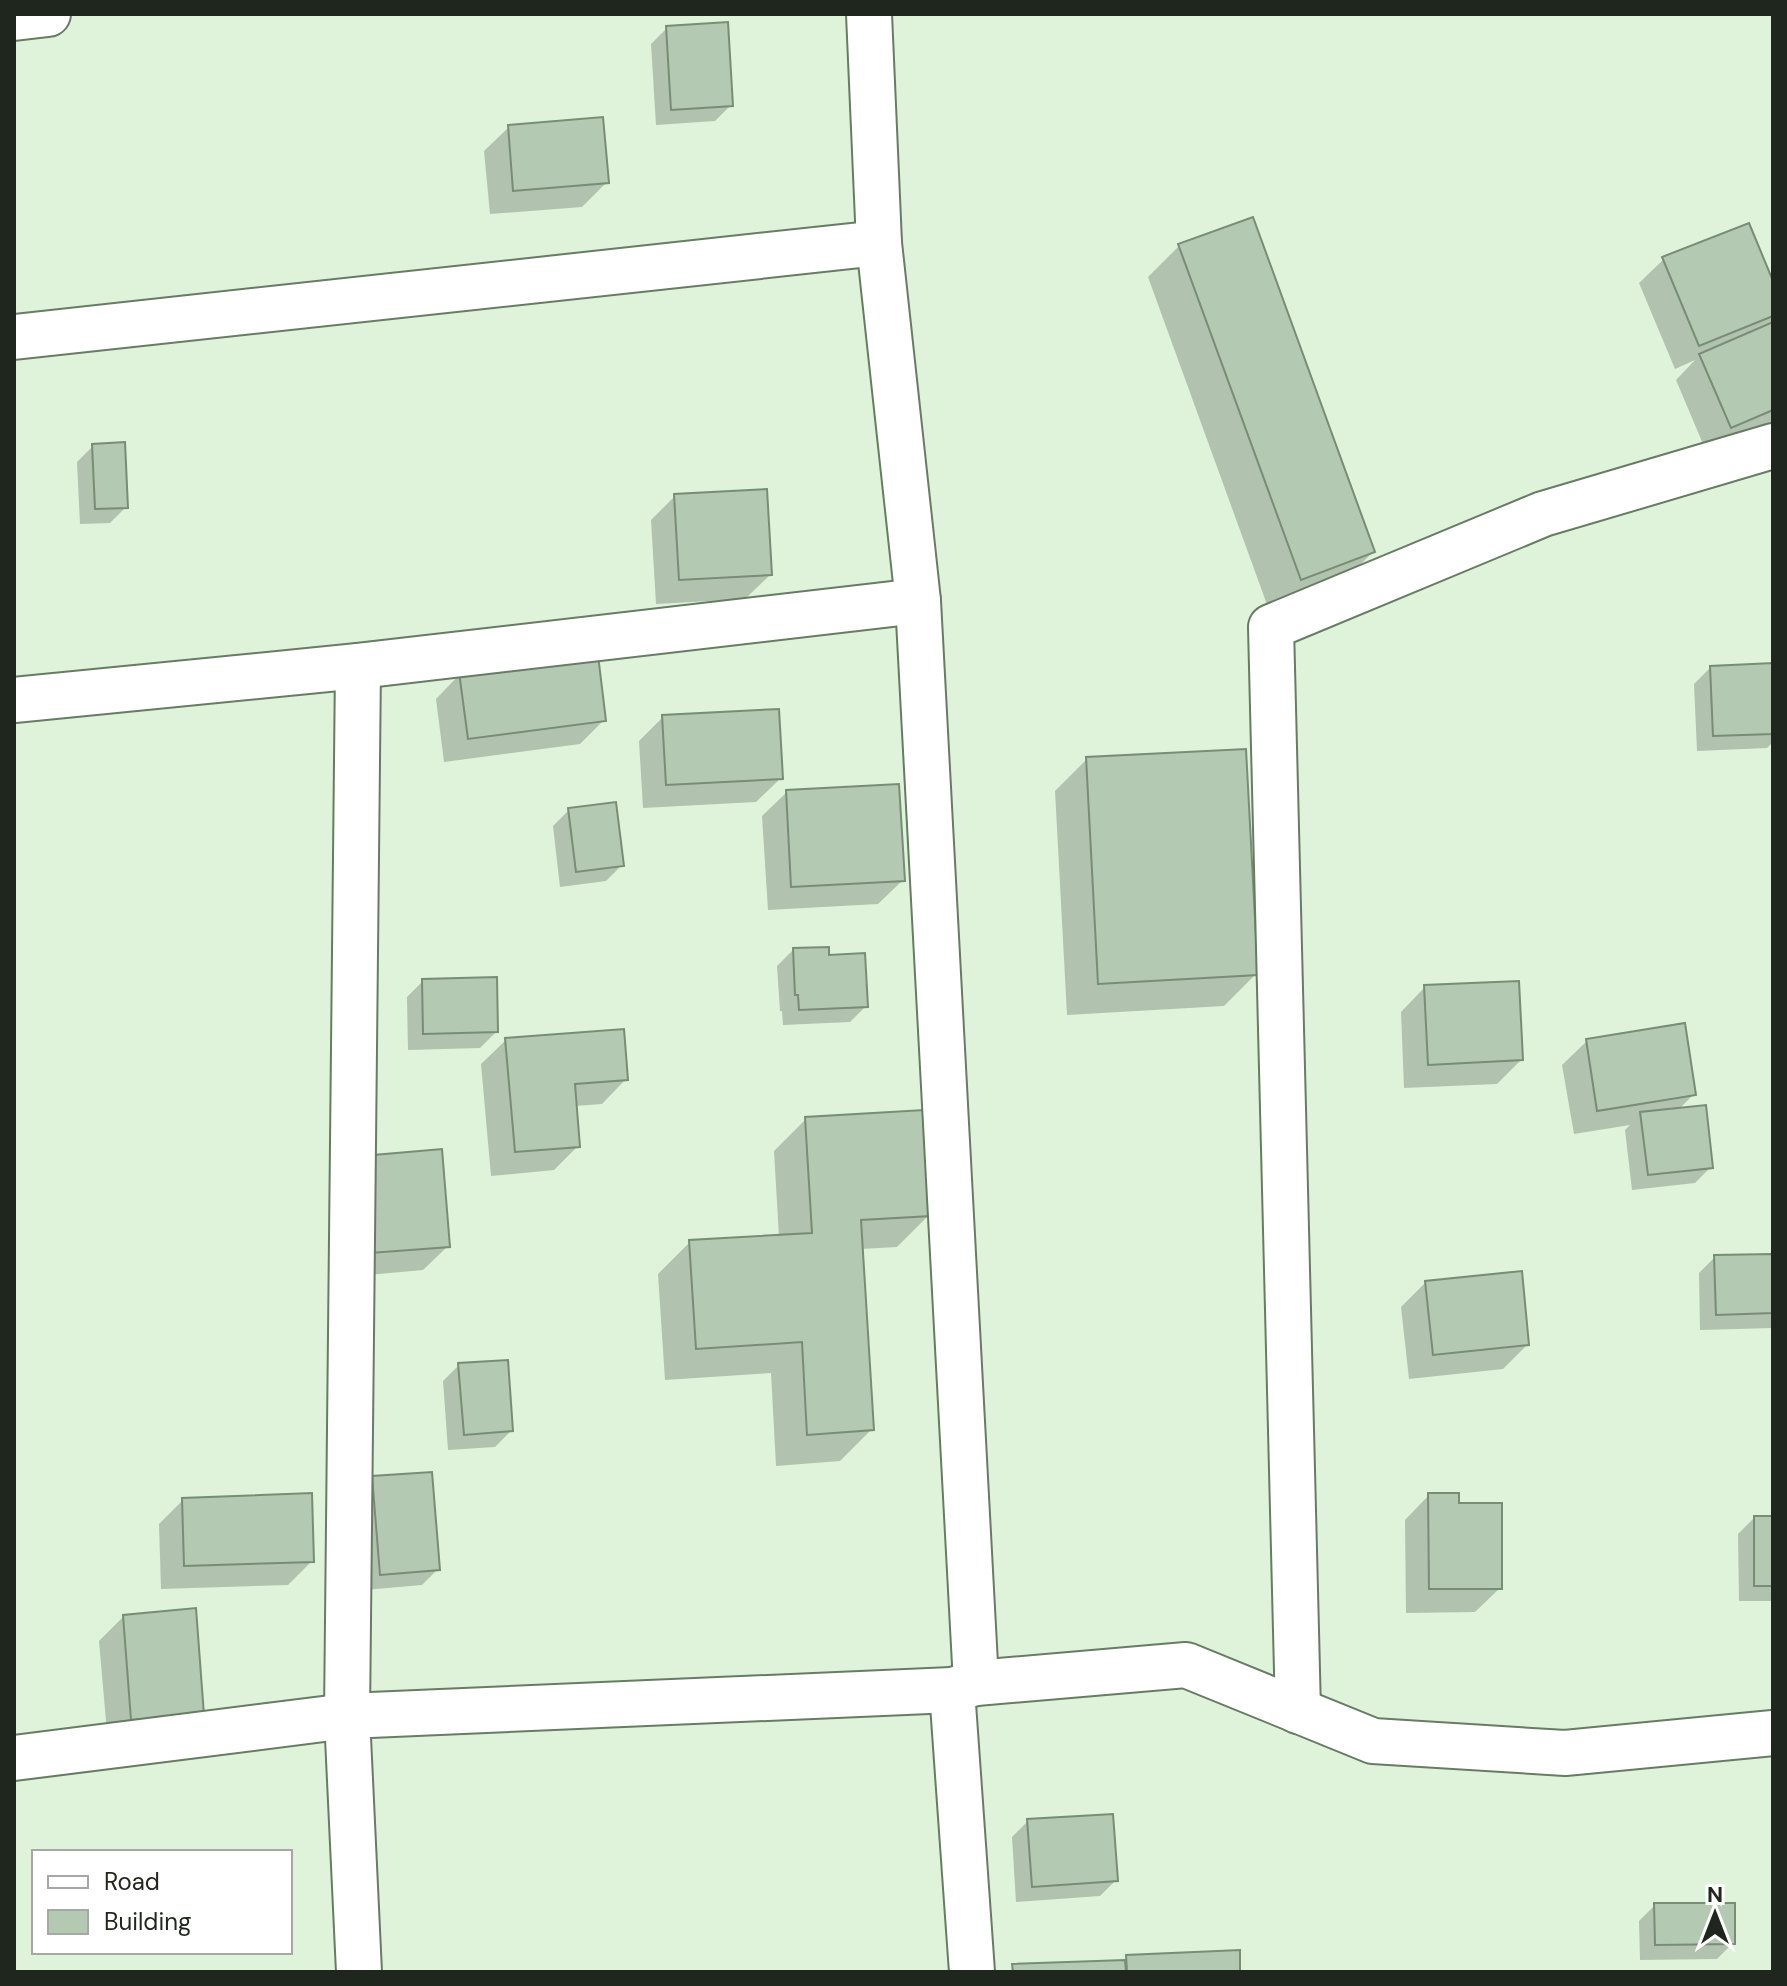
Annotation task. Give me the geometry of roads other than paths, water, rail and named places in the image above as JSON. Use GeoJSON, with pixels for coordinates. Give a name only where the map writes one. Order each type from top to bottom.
{"type":"FeatureCollection","features":[{"type":"Feature","properties":{"kind":"street"},"geometry":{"type":"LineString","coordinates":[[14,18],[48,14]]}},
{"type":"Feature","properties":{"kind":"street"},"geometry":{"type":"LineString","coordinates":[[869,14],[879,243],[918,601],[964,1687],[972,1972]]}},
{"type":"Feature","properties":{"kind":"street"},"geometry":{"type":"LineString","coordinates":[[14,337],[879,243]]}},
{"type":"Feature","properties":{"kind":"street"},"geometry":{"type":"LineString","coordinates":[[1298,1711],[1271,627],[1543,514],[1773,446]]}},
{"type":"Feature","properties":{"kind":"street"},"geometry":{"type":"LineString","coordinates":[[14,700],[358,666],[918,601]]}},
{"type":"Feature","properties":{"kind":"street"},"geometry":{"type":"LineString","coordinates":[[358,666],[347,1716],[359,1972]]}},
{"type":"Feature","properties":{"kind":"street"},"geometry":{"type":"LineString","coordinates":[[14,1758],[347,1716],[964,1687],[1186,1665],[1373,1741],[1565,1753],[1773,1733]]}}]}
